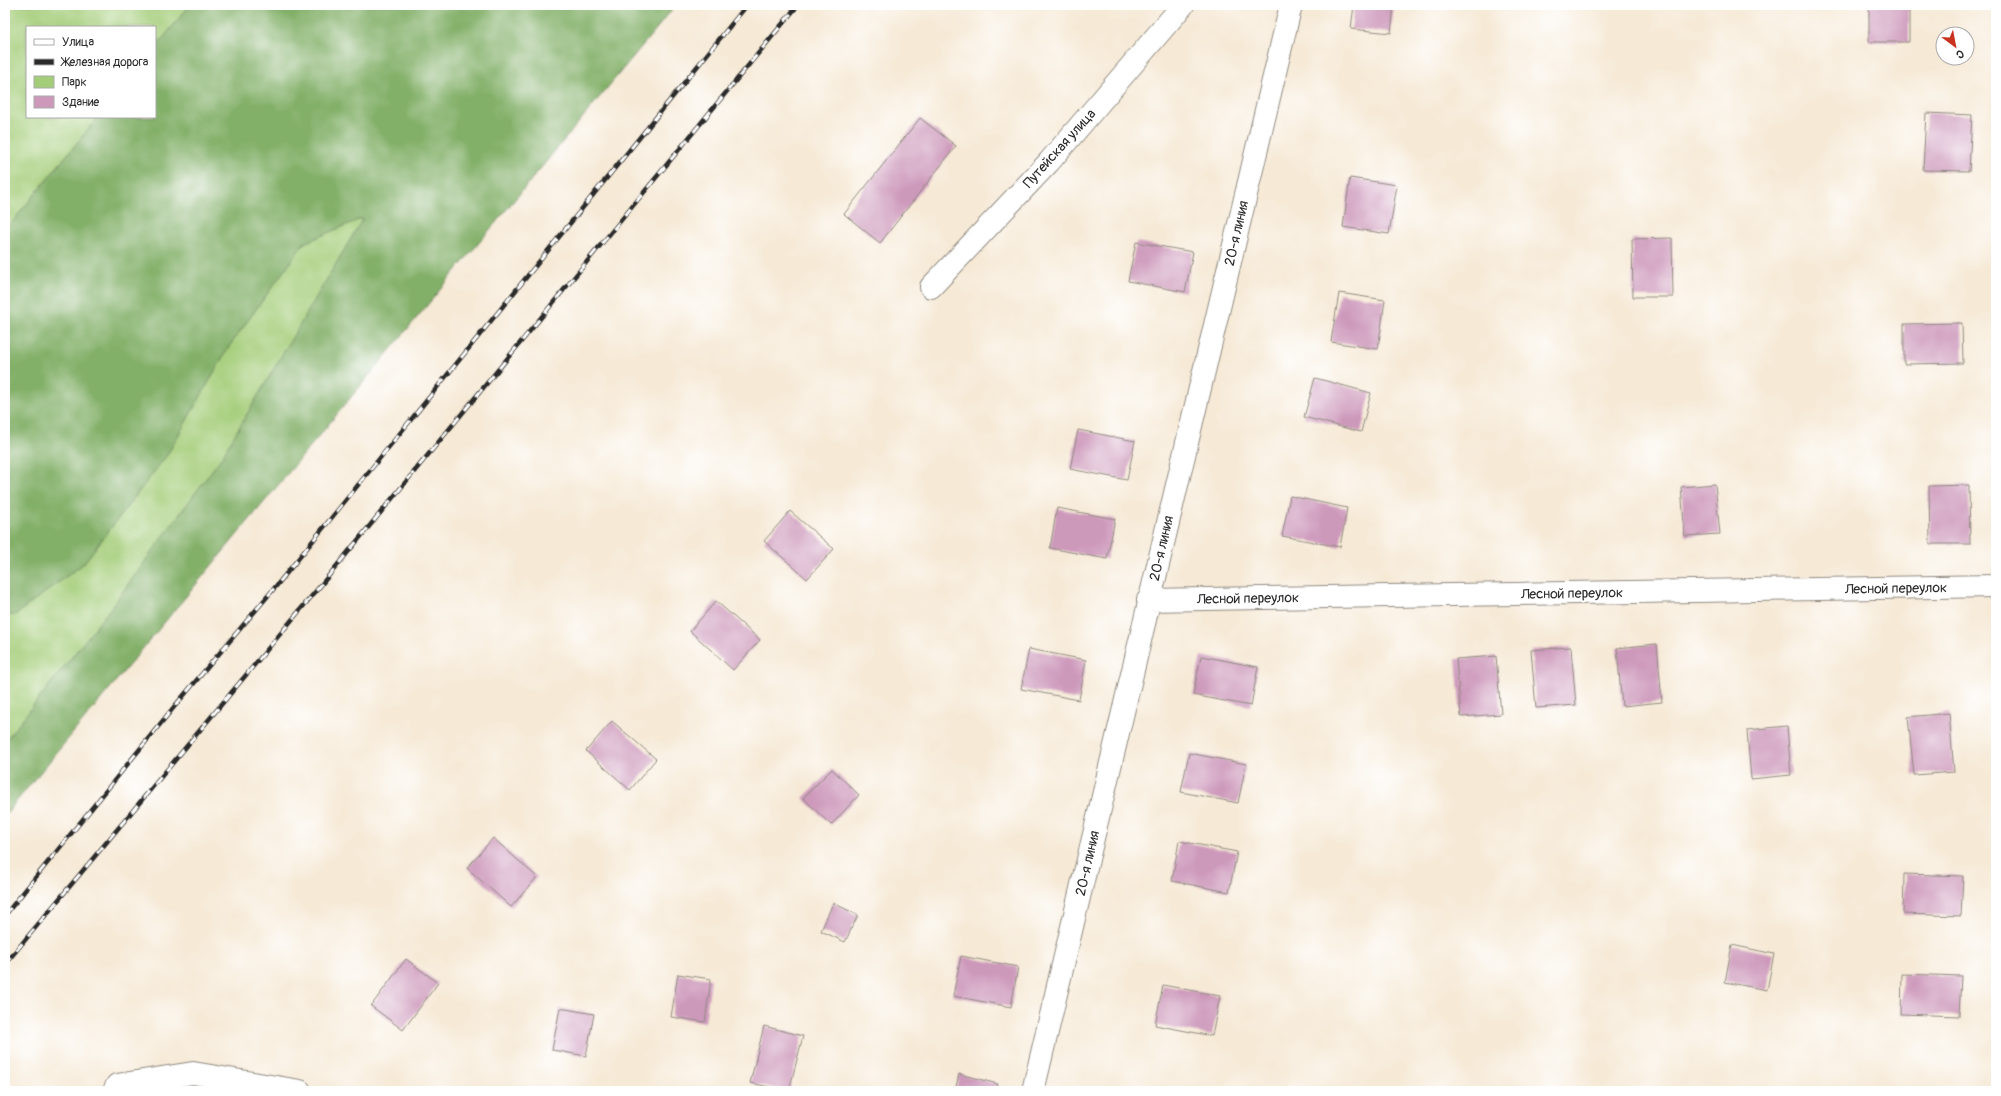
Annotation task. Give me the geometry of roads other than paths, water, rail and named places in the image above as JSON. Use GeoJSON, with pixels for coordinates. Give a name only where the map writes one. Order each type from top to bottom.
{"type":"FeatureCollection","features":[{"type":"Feature","properties":{"kind":"street","name":"Путейская улица"},"geometry":{"type":"LineString","coordinates":[[931,287],[1049,162],[1183,5]]}},
{"type":"Feature","properties":{"kind":"street","name":"20-я линия"},"geometry":{"type":"LineString","coordinates":[[1033,1091],[1148,600],[1291,5]]}},
{"type":"Feature","properties":{"kind":"street","name":"Лесной переулок"},"geometry":{"type":"LineString","coordinates":[[1148,600],[1996,586]]}},
{"type":"Feature","properties":{"kind":"street"},"geometry":{"type":"LineString","coordinates":[[116,1088],[193,1073],[300,1091]]}},
{"type":"Feature","properties":{"kind":"railway"},"geometry":{"type":"LineString","coordinates":[[5,915],[174,707],[277,585],[747,5]]}},
{"type":"Feature","properties":{"kind":"railway"},"geometry":{"type":"LineString","coordinates":[[5,964],[321,585],[798,5]]}}]}
